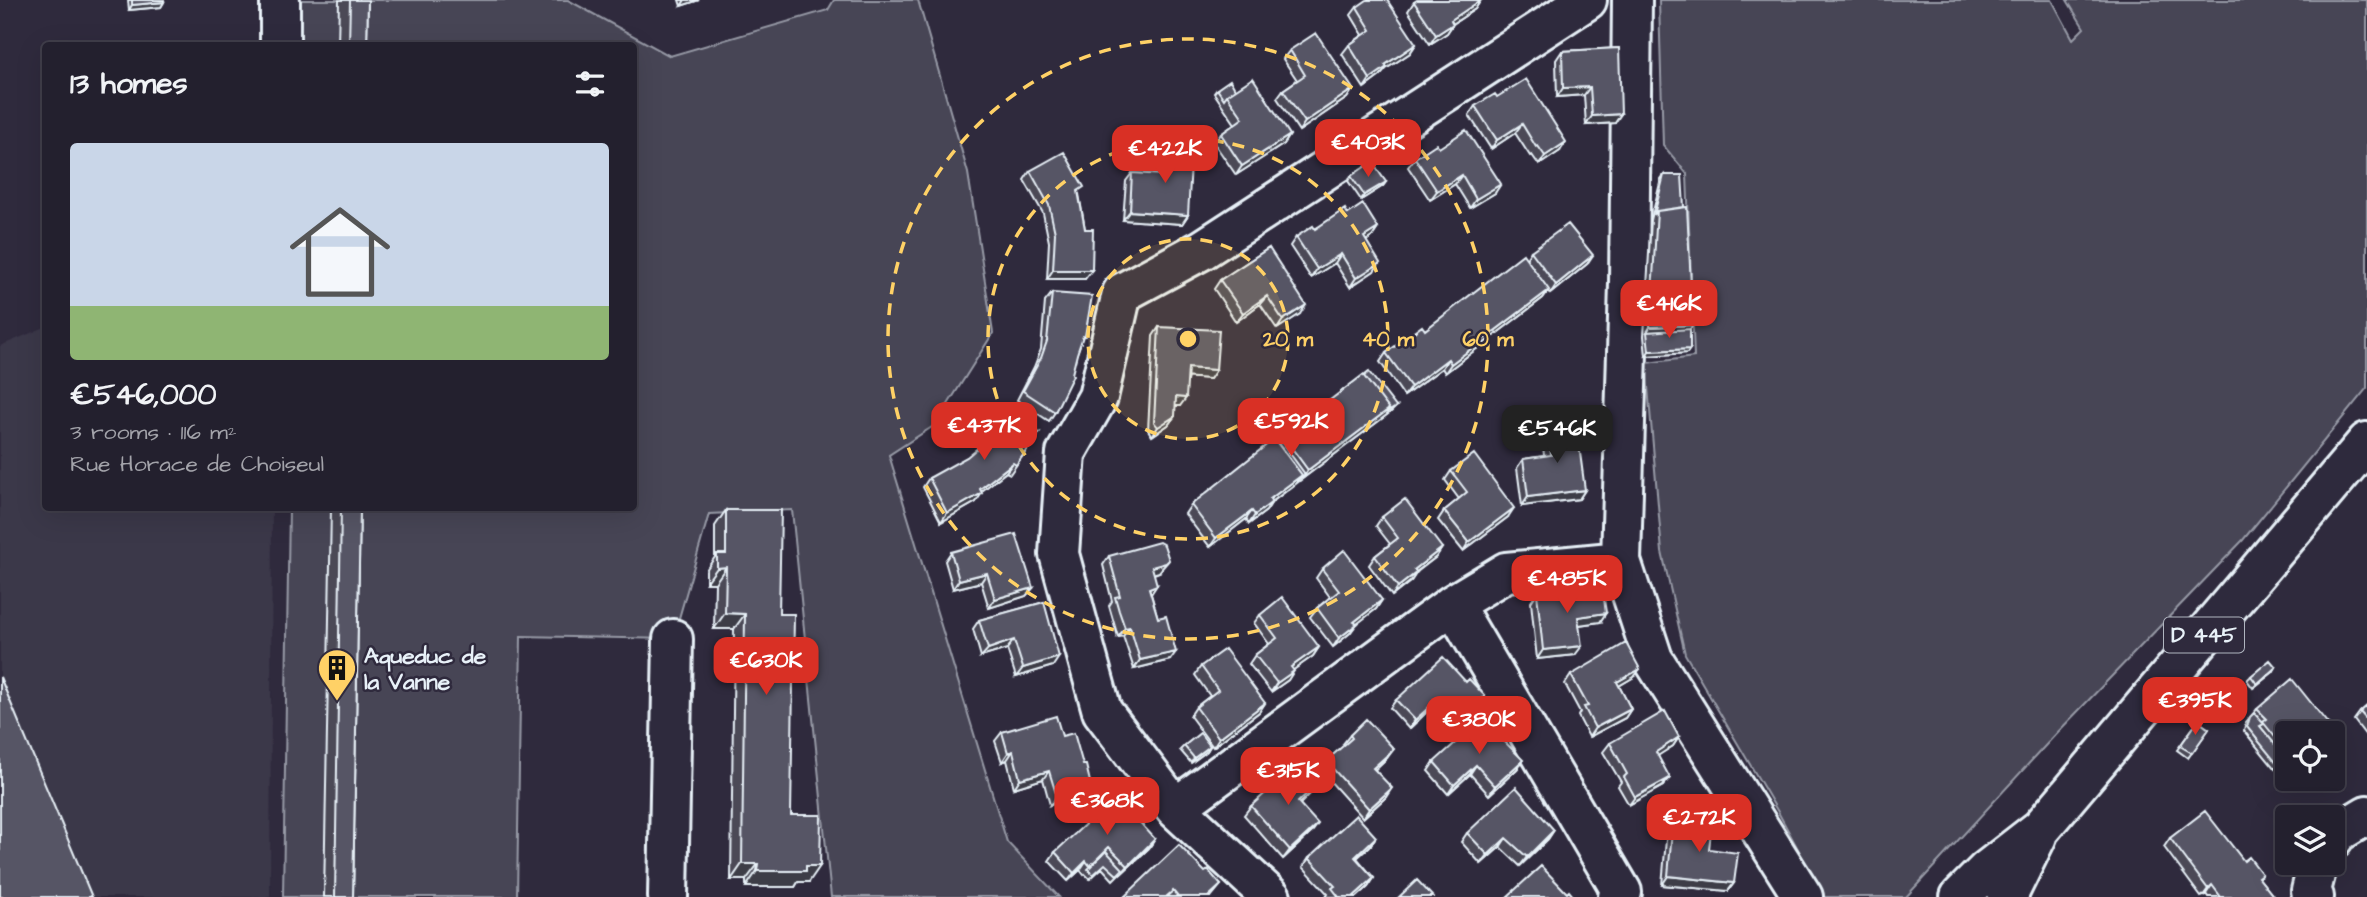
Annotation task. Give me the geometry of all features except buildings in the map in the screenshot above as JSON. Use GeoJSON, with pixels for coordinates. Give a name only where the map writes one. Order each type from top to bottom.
{"type":"FeatureCollection","features":[{"type":"Feature","properties":{"kind":"street"},"geometry":{"type":"LineString","coordinates":[[280,42],[281,0]]}},
{"type":"Feature","properties":{"kind":"street"},"geometry":{"type":"LineString","coordinates":[[1271,897],[1175,808],[1102,711],[1059,554],[1066,453],[1098,397],[1122,293],[1202,250],[1587,0]]}},
{"type":"Feature","properties":{"kind":"street"},"geometry":{"type":"LineString","coordinates":[[1632,0],[1629,284],[1621,561],[1653,659],[1804,897]]}},
{"type":"Feature","properties":{"kind":"street","name":"D 445"},"geometry":{"type":"LineString","coordinates":[[1960,897],[1989,888],[2367,442]]}},
{"type":"Feature","properties":{"kind":"street"},"geometry":{"type":"LineString","coordinates":[[1175,808],[1453,604],[1506,572],[1621,561]]}},
{"type":"Feature","properties":{"kind":"street"},"geometry":{"type":"LineString","coordinates":[[1453,604],[1622,892],[1618,897]]}},
{"type":"Feature","properties":{"kind":"street"},"geometry":{"type":"LineString","coordinates":[[668,897],[673,639]]}},
{"type":"Feature","properties":{"kind":"street"},"geometry":{"type":"LineString","coordinates":[[2345,828],[2367,815]]}},
{"type":"Feature","properties":{"kind":"street"},"geometry":{"type":"LineString","coordinates":[[2314,897],[2311,891],[2315,875]]}},
{"type":"Feature","properties":{"kind":"shaded area"},"geometry":{"type":"Polygon","coordinates":[[[297,0],[568,0],[670,56],[828,10],[834,0],[918,0],[968,173],[993,333],[935,425],[889,455],[1007,842],[1059,897],[831,897],[792,510],[709,514],[673,639],[521,636],[517,897],[283,897],[289,511],[637,511],[637,42],[296,42],[297,0]]]}},
{"type":"Feature","properties":{"kind":"shaded area"},"geometry":{"type":"Polygon","coordinates":[[[1659,0],[2052,0],[2073,39],[2084,28],[2067,0],[2367,0],[2367,388],[2243,540],[2056,734],[1906,897],[1824,897],[1778,812],[1685,654],[1662,552],[1646,363],[1694,357],[1687,174],[1663,145],[1659,0]]]}},
{"type":"Feature","properties":{"kind":"shaded area"},"geometry":{"type":"Polygon","coordinates":[[[42,328],[42,511],[272,511],[270,897],[0,897],[0,346],[42,328]]]}},
{"type":"Feature","properties":{"kind":"place","name":"Aqueduc de la Vanne"},"geometry":{"type":"Point","coordinates":[337,702]}}]}
